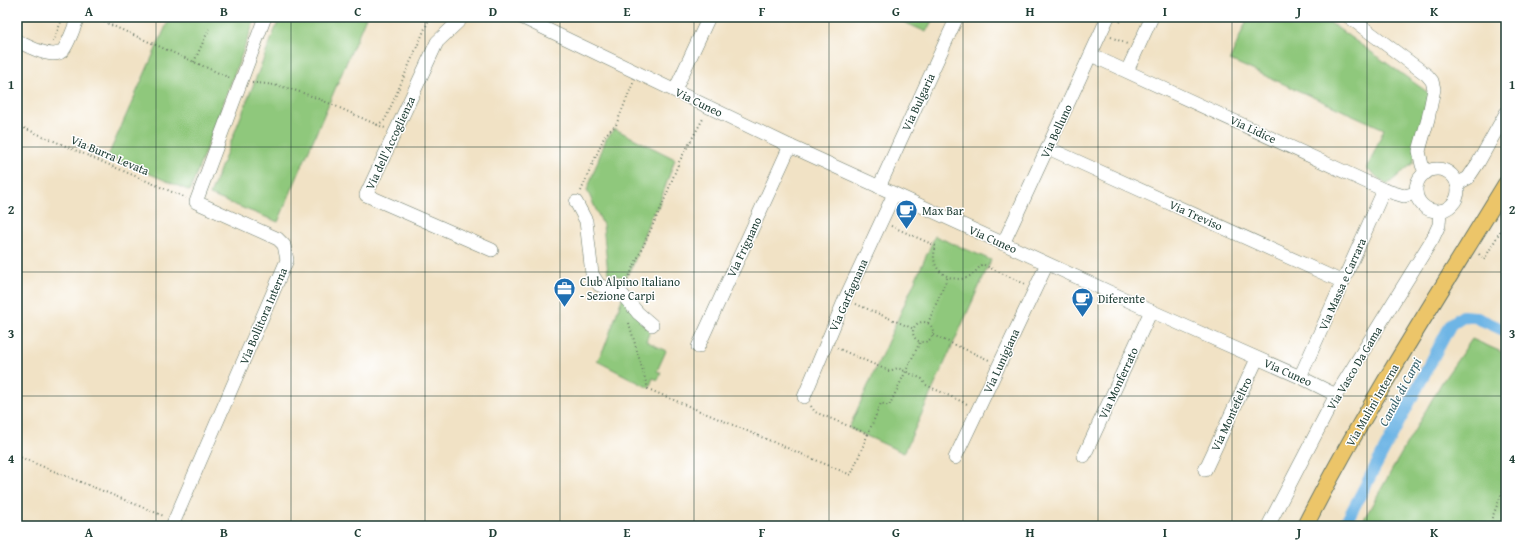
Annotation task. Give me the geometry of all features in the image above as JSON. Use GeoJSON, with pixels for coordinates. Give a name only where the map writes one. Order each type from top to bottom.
{"type":"FeatureCollection","features":[{"type":"Feature","properties":{"kind":"main road","name":"Via Mulini Interna"},"geometry":{"type":"LineString","coordinates":[[1305,526],[1324,488],[1423,318],[1506,184]]}},
{"type":"Feature","properties":{"kind":"street"},"geometry":{"type":"LineString","coordinates":[[17,41],[44,53],[53,55],[58,54],[64,49],[78,17]]}},
{"type":"Feature","properties":{"kind":"street"},"geometry":{"type":"LineString","coordinates":[[196,202],[265,17]]}},
{"type":"Feature","properties":{"kind":"street","name":"Via dell'Accoglienza"},"geometry":{"type":"LineString","coordinates":[[461,17],[460,20],[437,42],[366,195],[492,250]]}},
{"type":"Feature","properties":{"kind":"street","name":"Via Cuneo"},"geometry":{"type":"LineString","coordinates":[[521,17],[790,146],[1047,264],[1300,377],[1336,395]]}},
{"type":"Feature","properties":{"kind":"street"},"geometry":{"type":"LineString","coordinates":[[675,90],[709,17]]}},
{"type":"Feature","properties":{"kind":"street","name":"Via Bulgaria"},"geometry":{"type":"LineString","coordinates":[[879,187],[957,17]]}},
{"type":"Feature","properties":{"kind":"street","name":"Via Belluno"},"geometry":{"type":"LineString","coordinates":[[1003,244],[1108,17]]}},
{"type":"Feature","properties":{"kind":"street"},"geometry":{"type":"LineString","coordinates":[[1127,71],[1152,17]]}},
{"type":"Feature","properties":{"kind":"street"},"geometry":{"type":"LineString","coordinates":[[1349,17],[1427,75],[1432,82],[1434,89],[1428,119],[1418,152],[1426,172]]}},
{"type":"Feature","properties":{"kind":"street","name":"Via Lidice"},"geometry":{"type":"LineString","coordinates":[[1090,54],[1384,190],[1404,196],[1416,193]]}},
{"type":"Feature","properties":{"kind":"street"},"geometry":{"type":"LineString","coordinates":[[1457,184],[1468,178],[1506,113]]}},
{"type":"Feature","properties":{"kind":"street","name":"Via Frignano"},"geometry":{"type":"LineString","coordinates":[[698,347],[790,146]]}},
{"type":"Feature","properties":{"kind":"street","name":"Via Treviso"},"geometry":{"type":"LineString","coordinates":[[1048,148],[1343,282]]}},
{"type":"Feature","properties":{"kind":"street"},"geometry":{"type":"LineString","coordinates":[[1432,170],[1444,171],[1450,174],[1457,184],[1457,196],[1454,201],[1450,206],[1440,211],[1427,209],[1418,199],[1416,193],[1418,181],[1426,172],[1432,170]]}},
{"type":"Feature","properties":{"kind":"street","name":"Via Massa e Carrara"},"geometry":{"type":"LineString","coordinates":[[1300,377],[1384,190]]}},
{"type":"Feature","properties":{"kind":"street","name":"Via Garfagnana"},"geometry":{"type":"LineString","coordinates":[[804,396],[845,299],[894,194]]}},
{"type":"Feature","properties":{"kind":"street","name":"Via Bollitora Interna"},"geometry":{"type":"LineString","coordinates":[[174,523],[287,260],[284,245],[278,239],[196,202]]}},
{"type":"Feature","properties":{"kind":"street"},"geometry":{"type":"LineString","coordinates":[[576,202],[586,221],[592,274],[599,285],[621,293],[638,313],[652,325]]}},
{"type":"Feature","properties":{"kind":"street","name":"Via Vasco Da Gama"},"geometry":{"type":"LineString","coordinates":[[1268,526],[1336,395],[1434,238],[1439,225],[1440,211]]}},
{"type":"Feature","properties":{"kind":"street","name":"Via Lunigiana"},"geometry":{"type":"LineString","coordinates":[[955,458],[1047,264]]}},
{"type":"Feature","properties":{"kind":"street","name":"Via Monferrato"},"geometry":{"type":"LineString","coordinates":[[1084,456],[1151,311]]}},
{"type":"Feature","properties":{"kind":"street","name":"Via Montefeltro"},"geometry":{"type":"LineString","coordinates":[[1205,470],[1257,359]]}},
{"type":"Feature","properties":{"kind":"path"},"geometry":{"type":"LineString","coordinates":[[51,46],[64,17]]}},
{"type":"Feature","properties":{"kind":"path"},"geometry":{"type":"LineString","coordinates":[[93,17],[241,83],[266,83],[293,89],[395,132]]}},
{"type":"Feature","properties":{"kind":"path"},"geometry":{"type":"LineString","coordinates":[[377,125],[385,120],[430,17]]}},
{"type":"Feature","properties":{"kind":"path"},"geometry":{"type":"LineString","coordinates":[[194,62],[209,29]]}},
{"type":"Feature","properties":{"kind":"path"},"geometry":{"type":"LineString","coordinates":[[1101,32],[1137,49]]}},
{"type":"Feature","properties":{"kind":"path"},"geometry":{"type":"LineString","coordinates":[[576,202],[605,135],[616,125],[636,76]]}},
{"type":"Feature","properties":{"kind":"path"},"geometry":{"type":"LineString","coordinates":[[621,293],[664,201],[679,162],[710,107]]}},
{"type":"Feature","properties":{"kind":"path","name":"Via Burra Levata"},"geometry":{"type":"LineString","coordinates":[[17,125],[196,202]]}},
{"type":"Feature","properties":{"kind":"path"},"geometry":{"type":"LineString","coordinates":[[881,221],[936,246],[933,254],[934,262],[937,269],[942,274],[955,279],[967,278],[977,271],[982,264],[1036,288]]}},
{"type":"Feature","properties":{"kind":"path"},"geometry":{"type":"LineString","coordinates":[[1470,244],[1484,260],[1506,221]]}},
{"type":"Feature","properties":{"kind":"path"},"geometry":{"type":"LineString","coordinates":[[927,323],[948,276]]}},
{"type":"Feature","properties":{"kind":"path"},"geometry":{"type":"LineString","coordinates":[[845,299],[914,329]]}},
{"type":"Feature","properties":{"kind":"path"},"geometry":{"type":"LineString","coordinates":[[629,323],[648,389],[851,475],[881,403],[889,406],[920,342]]}},
{"type":"Feature","properties":{"kind":"path"},"geometry":{"type":"LineString","coordinates":[[927,323],[932,328],[932,338],[926,342],[920,342],[915,338],[913,332],[914,329],[918,324],[927,323]]}},
{"type":"Feature","properties":{"kind":"path"},"geometry":{"type":"LineString","coordinates":[[933,335],[999,365]]}},
{"type":"Feature","properties":{"kind":"path"},"geometry":{"type":"LineString","coordinates":[[826,344],[889,370],[898,368],[922,379],[926,385],[979,409]]}},
{"type":"Feature","properties":{"kind":"path"},"geometry":{"type":"LineString","coordinates":[[804,396],[815,412],[868,434]]}},
{"type":"Feature","properties":{"kind":"path"},"geometry":{"type":"LineString","coordinates":[[17,456],[174,523]]}},
{"type":"Feature","properties":{"kind":"path"},"geometry":{"type":"LineString","coordinates":[[1491,526],[1492,518],[1506,483]]}},
{"type":"Feature","properties":{"kind":"green space"},"geometry":{"type":"Polygon","coordinates":[[[170,17],[256,17],[190,191],[108,156],[170,17]]]}},
{"type":"Feature","properties":{"kind":"green space"},"geometry":{"type":"Polygon","coordinates":[[[280,17],[366,17],[278,222],[210,195],[280,17]]]}},
{"type":"Feature","properties":{"kind":"green space"},"geometry":{"type":"Polygon","coordinates":[[[893,17],[934,17],[926,32],[893,17]]]}},
{"type":"Feature","properties":{"kind":"green space"},"geometry":{"type":"Polygon","coordinates":[[[1248,17],[1322,17],[1430,94],[1413,163],[1387,185],[1367,169],[1384,129],[1230,60],[1248,17]]]}},
{"type":"Feature","properties":{"kind":"green space"},"geometry":{"type":"Polygon","coordinates":[[[615,129],[675,159],[658,207],[651,216],[631,270],[624,278],[608,273],[603,225],[587,190],[606,139],[615,129]]]}},
{"type":"Feature","properties":{"kind":"green space"},"geometry":{"type":"Polygon","coordinates":[[[935,236],[991,260],[904,453],[849,428],[935,236]]]}},
{"type":"Feature","properties":{"kind":"green space"},"geometry":{"type":"Polygon","coordinates":[[[623,296],[650,331],[646,341],[666,351],[657,371],[661,373],[658,380],[653,378],[649,388],[597,361],[605,346],[623,296]]]}},
{"type":"Feature","properties":{"kind":"green space"},"geometry":{"type":"Polygon","coordinates":[[[1472,339],[1506,354],[1506,526],[1360,526],[1442,382],[1472,339]]]}},
{"type":"Feature","properties":{"kind":"waterway","name":"Canale di Carpi"},"geometry":{"type":"LineString","coordinates":[[1344,526],[1451,324],[1463,316],[1475,317],[1506,331]]}},
{"type":"Feature","properties":{"kind":"place","name":"Max Bar"},"geometry":{"type":"Point","coordinates":[906,230]}},
{"type":"Feature","properties":{"kind":"place","name":"Club Alpino Italiano - Sezione Carpi"},"geometry":{"type":"Point","coordinates":[564,308]}},
{"type":"Feature","properties":{"kind":"place","name":"Diferente"},"geometry":{"type":"Point","coordinates":[1082,318]}}]}
